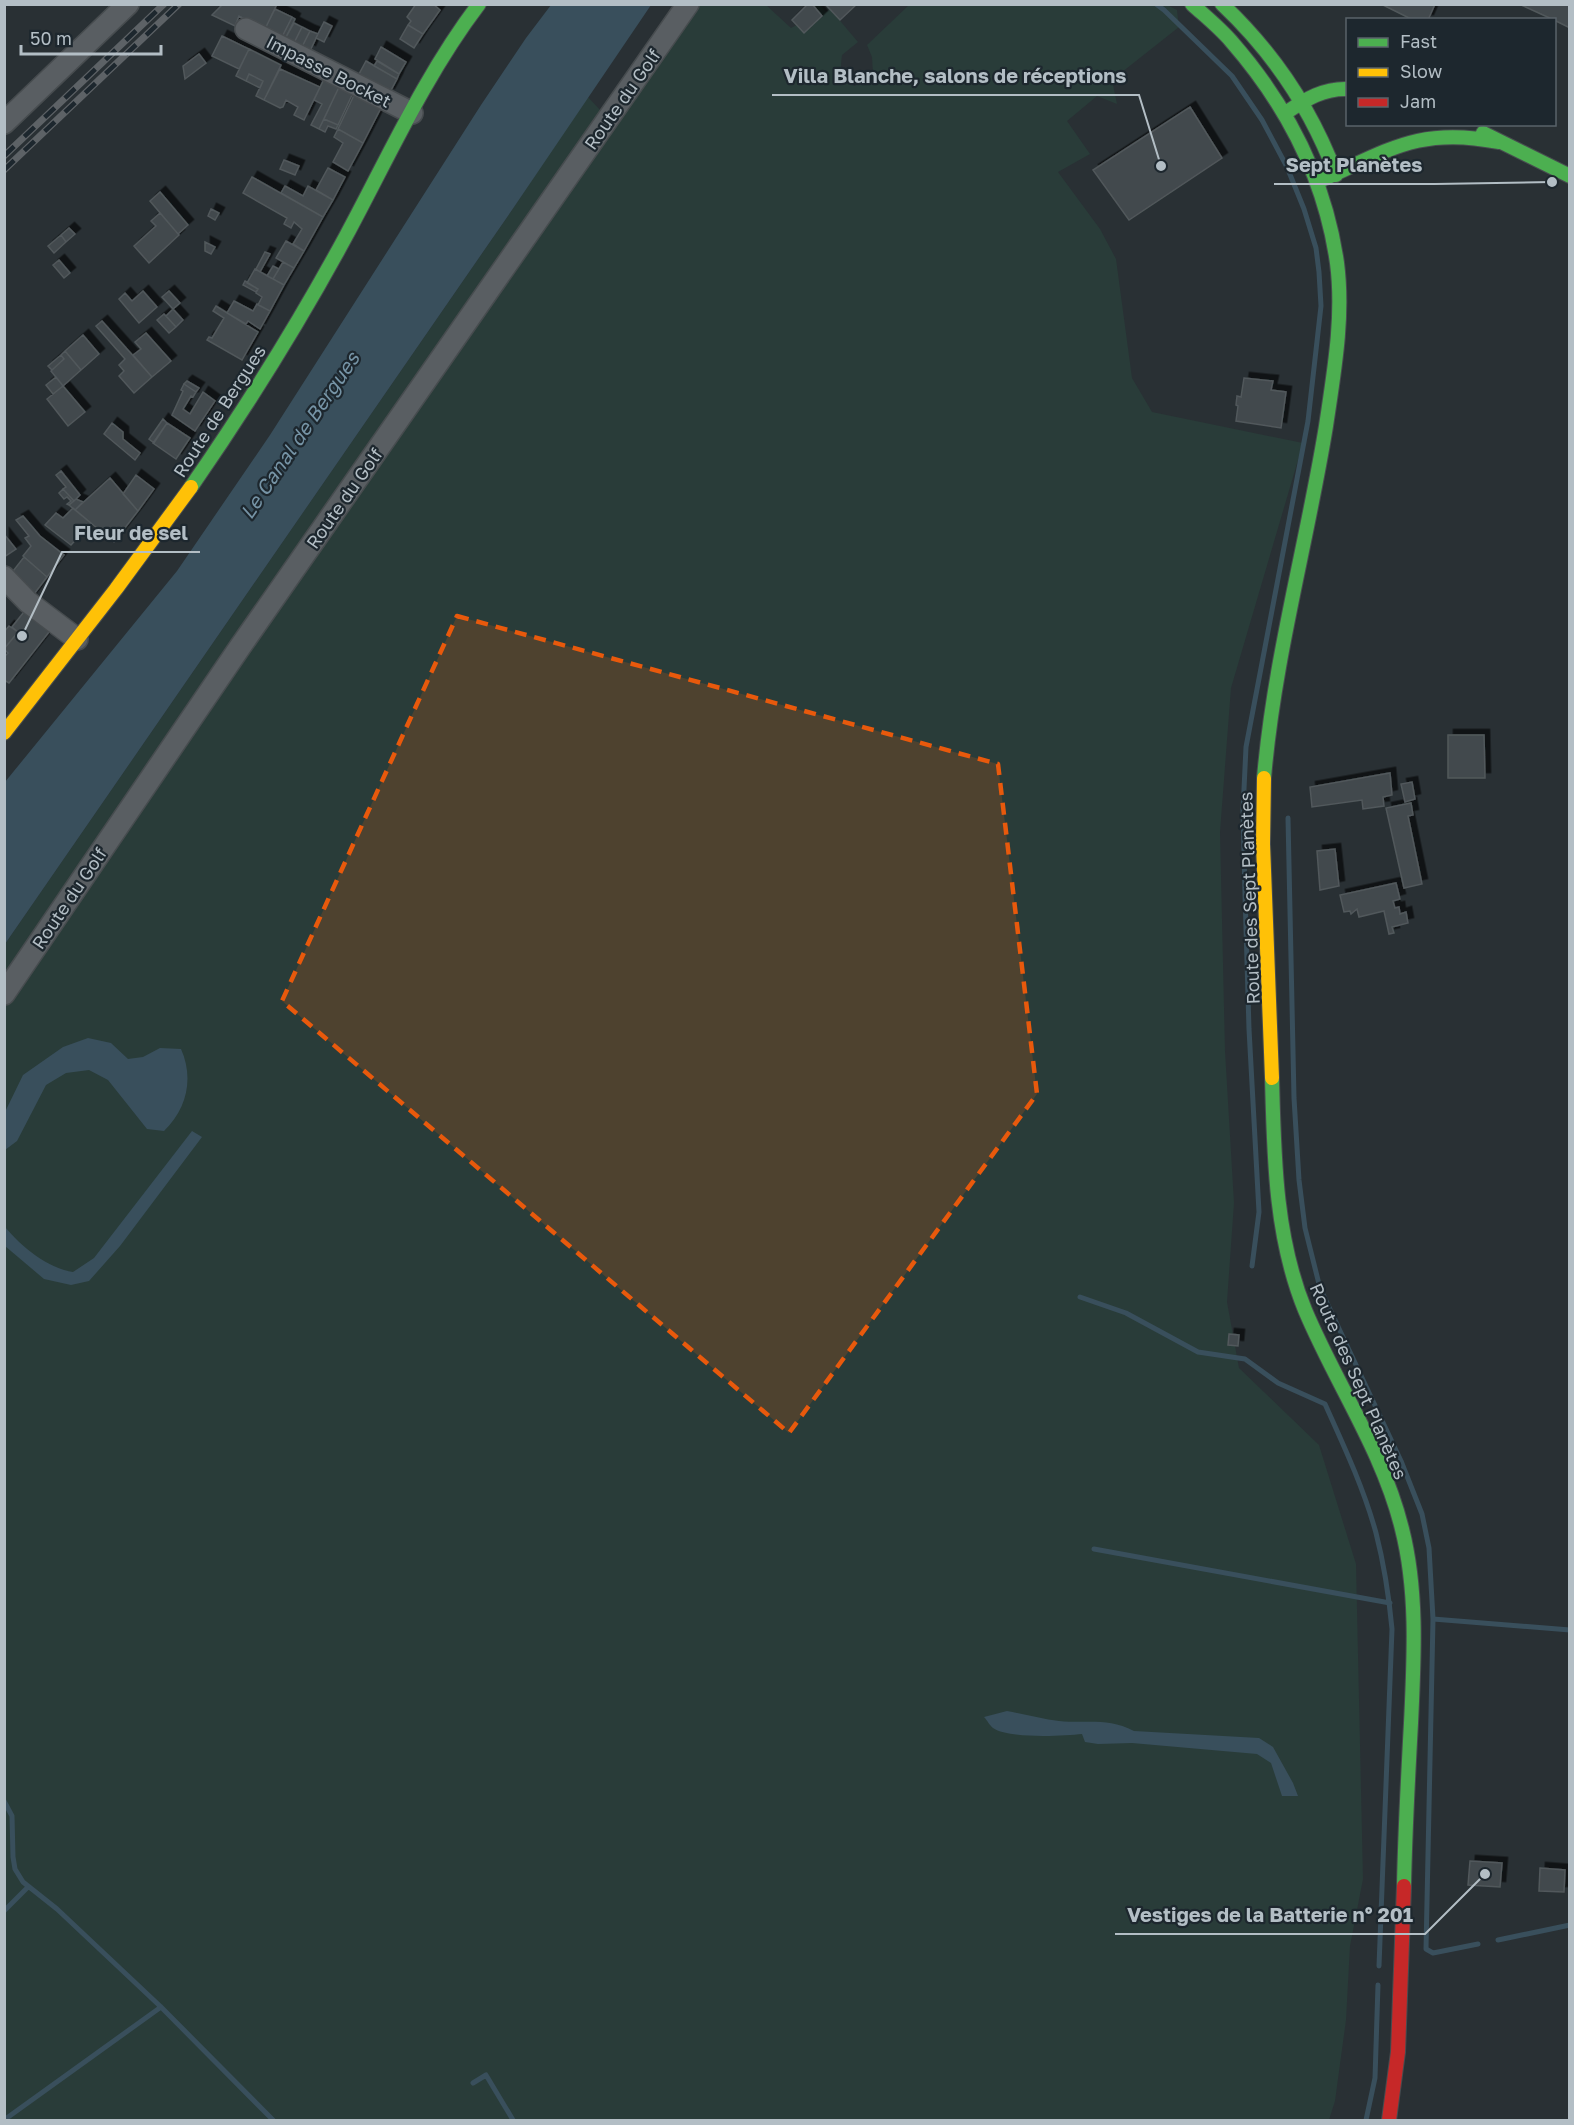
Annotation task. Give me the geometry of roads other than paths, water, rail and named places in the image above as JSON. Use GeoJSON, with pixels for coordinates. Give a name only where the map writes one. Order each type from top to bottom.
{"type":"FeatureCollection","features":[{"type":"Feature","properties":{"kind":"main road","name":"Route des Sept Planètes"},"geometry":{"type":"LineString","coordinates":[[1192,4],[1243,55],[1285,113],[1308,155],[1319,182],[1335,249],[1340,310],[1337,356],[1311,516],[1273,705],[1265,764],[1264,825],[1276,1152],[1282,1228],[1296,1285],[1324,1352],[1384,1476],[1402,1527],[1412,1580],[1413,1669],[1401,1999],[1397,2074],[1389,2121]]}},
{"type":"Feature","properties":{"kind":"main road"},"geometry":{"type":"LineString","coordinates":[[1222,4],[1262,45],[1303,101],[1319,131],[1340,189]]}},
{"type":"Feature","properties":{"kind":"main road","name":"Route de Bergues"},"geometry":{"type":"LineString","coordinates":[[4,733],[200,476],[255,394],[330,265],[449,46],[484,8]]}},
{"type":"Feature","properties":{"kind":"main road"},"geometry":{"type":"LineString","coordinates":[[1285,113],[1327,89],[1346,89]]}},
{"type":"Feature","properties":{"kind":"main road"},"geometry":{"type":"LineString","coordinates":[[1471,126],[1498,142],[1569,176]]}},
{"type":"Feature","properties":{"kind":"main road"},"geometry":{"type":"LineString","coordinates":[[1319,182],[1400,145],[1418,140],[1462,136],[1498,142]]}},
{"type":"Feature","properties":{"kind":"main road","name":"Route des Sept Planètes"},"geometry":{"type":"LineString","coordinates":[[1311,516],[1351,342]]}},
{"type":"Feature","properties":{"kind":"street"},"geometry":{"type":"LineString","coordinates":[[4,123],[128,4]]}},
{"type":"Feature","properties":{"kind":"street","name":"Route du Golf"},"geometry":{"type":"LineString","coordinates":[[4,994],[240,647],[688,4]]}},
{"type":"Feature","properties":{"kind":"street","name":"Impasse Bocket"},"geometry":{"type":"LineString","coordinates":[[246,29],[412,113]]}},
{"type":"Feature","properties":{"kind":"street"},"geometry":{"type":"LineString","coordinates":[[5,578],[28,602],[77,639]]}},
{"type":"Feature","properties":{"kind":"water","name":"Le Canal de Bergues"},"geometry":{"type":"Polygon","coordinates":[[[551,5],[651,5],[5,944],[5,782],[177,571],[270,435],[481,105],[551,5]]]}},
{"type":"Feature","properties":{"kind":"water"},"geometry":{"type":"Polygon","coordinates":[[[88,1038],[111,1043],[128,1059],[143,1057],[160,1048],[181,1049],[187,1071],[186,1093],[172,1122],[164,1131],[147,1129],[108,1080],[89,1070],[66,1073],[46,1085],[17,1141],[5,1150],[5,1112],[23,1075],[63,1047],[88,1038]]]}},
{"type":"Feature","properties":{"kind":"water"},"geometry":{"type":"Polygon","coordinates":[[[192,1131],[202,1137],[120,1246],[89,1281],[71,1285],[44,1279],[5,1246],[5,1227],[36,1256],[63,1270],[73,1272],[94,1258],[192,1131]]]}},
{"type":"Feature","properties":{"kind":"water"},"geometry":{"type":"Polygon","coordinates":[[[1007,1711],[1059,1721],[1106,1722],[1134,1731],[1259,1738],[1273,1747],[1298,1796],[1282,1796],[1271,1763],[1257,1754],[1132,1743],[1098,1744],[1085,1742],[1082,1734],[1036,1736],[1011,1734],[993,1728],[984,1717],[1007,1711]]]}},
{"type":"Feature","properties":{"kind":"waterway"},"geometry":{"type":"LineString","coordinates":[[1156,4],[1232,76],[1262,120],[1287,167],[1304,209],[1316,248],[1319,272],[1321,306],[1308,421],[1246,747],[1243,810],[1245,894],[1249,1029],[1259,1212],[1252,1266]]}},
{"type":"Feature","properties":{"kind":"waterway"},"geometry":{"type":"LineString","coordinates":[[1288,818],[1294,1098],[1299,1180],[1305,1228],[1320,1288],[1401,1461],[1422,1514],[1429,1548],[1433,1619],[1426,1949],[1433,1953],[1478,1944]]}},
{"type":"Feature","properties":{"kind":"waterway"},"geometry":{"type":"LineString","coordinates":[[1080,1297],[1126,1313],[1198,1352],[1245,1359],[1278,1383],[1325,1404],[1360,1484],[1376,1533],[1386,1581],[1392,1629],[1379,1966]]}},
{"type":"Feature","properties":{"kind":"waterway"},"geometry":{"type":"LineString","coordinates":[[1094,1549],[1390,1603]]}},
{"type":"Feature","properties":{"kind":"waterway"},"geometry":{"type":"LineString","coordinates":[[1433,1619],[1570,1630]]}},
{"type":"Feature","properties":{"kind":"waterway"},"geometry":{"type":"LineString","coordinates":[[4,1801],[12,1816],[15,1869],[23,1882],[57,1909],[161,2007],[273,2120]]}},
{"type":"Feature","properties":{"kind":"waterway"},"geometry":{"type":"LineString","coordinates":[[4,1911],[28,1887]]}},
{"type":"Feature","properties":{"kind":"waterway"},"geometry":{"type":"LineString","coordinates":[[1498,1940],[1570,1925]]}},
{"type":"Feature","properties":{"kind":"waterway"},"geometry":{"type":"LineString","coordinates":[[1366,2120],[1375,2078],[1378,1985]]}},
{"type":"Feature","properties":{"kind":"waterway"},"geometry":{"type":"LineString","coordinates":[[4,2120],[161,2007]]}},
{"type":"Feature","properties":{"kind":"waterway"},"geometry":{"type":"LineString","coordinates":[[473,2083],[486,2075],[513,2120]]}},
{"type":"Feature","properties":{"kind":"railway"},"geometry":{"type":"LineString","coordinates":[[4,156],[164,4]]}},
{"type":"Feature","properties":{"kind":"railway"},"geometry":{"type":"LineString","coordinates":[[4,170],[179,4]]}},
{"type":"Feature","properties":{"kind":"place","name":"Villa Blanche, salons de réceptions"},"geometry":{"type":"Point","coordinates":[1161,166]}},
{"type":"Feature","properties":{"kind":"place","name":"Sept Planètes"},"geometry":{"type":"Point","coordinates":[1552,182]}},
{"type":"Feature","properties":{"kind":"place","name":"Fleur de sel"},"geometry":{"type":"Point","coordinates":[22,636]}},
{"type":"Feature","properties":{"kind":"place","name":"Vestiges de la Batterie n° 201"},"geometry":{"type":"Point","coordinates":[1485,1874]}}]}
